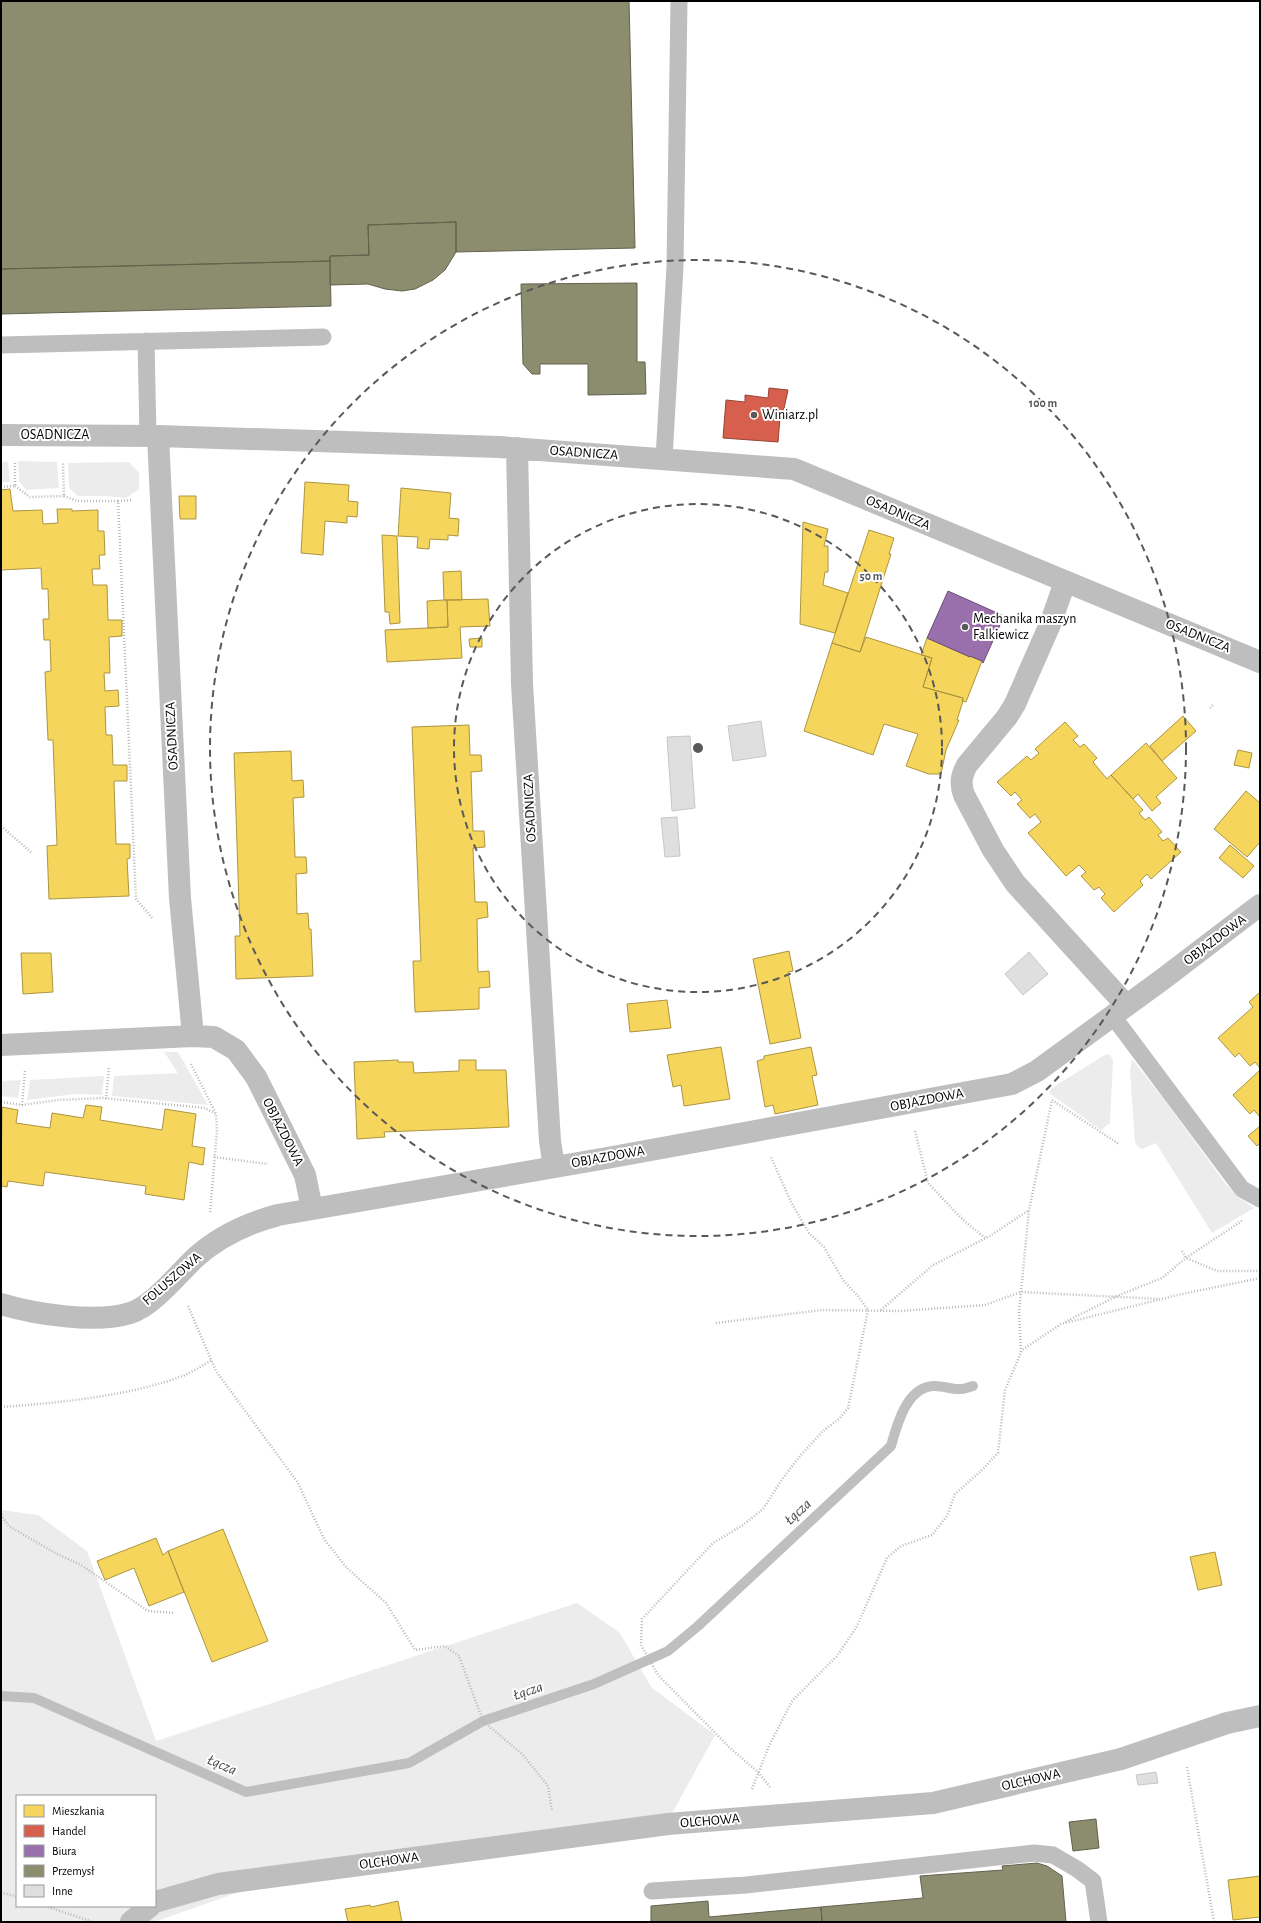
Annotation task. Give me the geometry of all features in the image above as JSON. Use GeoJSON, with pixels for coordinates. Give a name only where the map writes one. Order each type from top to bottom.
{"type":"FeatureCollection","features":[{"type":"Feature","properties":{"kind":"street","name":"OSADNICZA"},"geometry":{"type":"LineString","coordinates":[[1,435],[153,436],[517,448],[794,469],[1260,662]]}},
{"type":"Feature","properties":{"kind":"street","name":"OSADNICZA"},"geometry":{"type":"LineString","coordinates":[[153,436],[180,898],[185,1037]]}},
{"type":"Feature","properties":{"kind":"street","name":"OSADNICZA"},"geometry":{"type":"LineString","coordinates":[[517,448],[523,691],[550,1141],[554,1167]]}},
{"type":"Feature","properties":{"kind":"street"},"geometry":{"type":"LineString","coordinates":[[1065,582],[1051,622],[1015,704],[1007,717],[967,765],[962,774],[960,786],[993,850],[1015,883],[1119,1010]]}},
{"type":"Feature","properties":{"kind":"street","name":"OBJAZDOWA"},"geometry":{"type":"LineString","coordinates":[[1,1045],[214,1037],[236,1050],[256,1077],[305,1175],[312,1209],[1012,1084],[1025,1078],[1163,979],[1260,905]]}},
{"type":"Feature","properties":{"kind":"street","name":"FOLUSZOWA"},"geometry":{"type":"LineString","coordinates":[[1,1304],[21,1310],[107,1318],[132,1313],[153,1299],[196,1257],[225,1236],[250,1223],[278,1215],[312,1209]]}},
{"type":"Feature","properties":{"kind":"street","name":"OLCHOWA"},"geometry":{"type":"LineString","coordinates":[[156,1902],[218,1884],[668,1824],[933,1803],[1121,1759],[1227,1724],[1260,1716]]}},
{"type":"Feature","properties":{"kind":"street"},"geometry":{"type":"LineString","coordinates":[[131,1922],[149,1907]]}},
{"type":"Feature","properties":{"kind":"lane"},"geometry":{"type":"LineString","coordinates":[[664,458],[675,267],[679,1]]}},
{"type":"Feature","properties":{"kind":"lane"},"geometry":{"type":"LineString","coordinates":[[1,345],[323,337]]}},
{"type":"Feature","properties":{"kind":"lane"},"geometry":{"type":"LineString","coordinates":[[146,341],[153,436]]}},
{"type":"Feature","properties":{"kind":"lane"},"geometry":{"type":"LineString","coordinates":[[1119,1010],[1242,1189],[1260,1199]]}},
{"type":"Feature","properties":{"kind":"lane"},"geometry":{"type":"LineString","coordinates":[[652,1891],[746,1885],[1034,1852],[1053,1855],[1077,1869],[1093,1881],[1099,1922]]}},
{"type":"Feature","properties":{"kind":"path"},"geometry":{"type":"LineString","coordinates":[[63,455],[64,496]]}},
{"type":"Feature","properties":{"kind":"path"},"geometry":{"type":"LineString","coordinates":[[14,462],[15,486]]}},
{"type":"Feature","properties":{"kind":"path"},"geometry":{"type":"LineString","coordinates":[[1,486],[15,486],[30,497],[64,496],[77,500],[118,502],[136,899],[156,923]]}},
{"type":"Feature","properties":{"kind":"path"},"geometry":{"type":"LineString","coordinates":[[1210,708],[1214,704]]}},
{"type":"Feature","properties":{"kind":"path"},"geometry":{"type":"LineString","coordinates":[[1,826],[32,853]]}},
{"type":"Feature","properties":{"kind":"path"},"geometry":{"type":"LineString","coordinates":[[185,1037],[216,1114],[217,1130],[206,1249]]}},
{"type":"Feature","properties":{"kind":"path"},"geometry":{"type":"LineString","coordinates":[[1025,1078],[1037,1090],[1119,1144]]}},
{"type":"Feature","properties":{"kind":"path"},"geometry":{"type":"LineString","coordinates":[[1,1102],[22,1105],[58,1100],[103,1098],[205,1108],[216,1114]]}},
{"type":"Feature","properties":{"kind":"path"},"geometry":{"type":"LineString","coordinates":[[741,1818],[769,1746],[792,1702],[837,1656],[857,1626],[887,1558],[901,1546],[932,1535],[947,1516],[955,1494],[982,1470],[998,1453],[1005,1390],[1021,1352],[1019,1312],[1029,1210],[1052,1100]]}},
{"type":"Feature","properties":{"kind":"path"},"geometry":{"type":"LineString","coordinates":[[764,1129],[770,1155],[794,1208],[809,1233],[824,1247],[843,1280],[858,1296],[868,1310],[848,1408],[840,1418],[822,1432],[800,1456],[783,1478],[763,1509],[743,1525],[713,1543],[655,1604],[642,1619],[641,1645],[658,1675],[730,1748],[758,1772],[791,1814]]}},
{"type":"Feature","properties":{"kind":"path"},"geometry":{"type":"LineString","coordinates":[[915,1130],[928,1183],[962,1219],[985,1238]]}},
{"type":"Feature","properties":{"kind":"path"},"geometry":{"type":"LineString","coordinates":[[214,1157],[302,1168]]}},
{"type":"Feature","properties":{"kind":"path"},"geometry":{"type":"LineString","coordinates":[[880,1310],[933,1265],[985,1238],[1029,1210]]}},
{"type":"Feature","properties":{"kind":"path"},"geometry":{"type":"LineString","coordinates":[[1021,1352],[1061,1324],[1117,1296],[1162,1278],[1186,1258],[1248,1217]]}},
{"type":"Feature","properties":{"kind":"path"},"geometry":{"type":"LineString","coordinates":[[1182,1251],[1186,1258],[1217,1271],[1260,1271]]}},
{"type":"Feature","properties":{"kind":"path"},"geometry":{"type":"LineString","coordinates":[[176,1278],[216,1371],[298,1483],[324,1539],[346,1567],[386,1603],[415,1650],[445,1646],[459,1656],[483,1721],[523,1755],[548,1786],[552,1805],[551,1840]]}},
{"type":"Feature","properties":{"kind":"path"},"geometry":{"type":"LineString","coordinates":[[1061,1324],[1163,1299],[1260,1278]]}},
{"type":"Feature","properties":{"kind":"path"},"geometry":{"type":"LineString","coordinates":[[716,1323],[822,1310],[900,1311],[985,1305],[1021,1292],[1163,1299]]}},
{"type":"Feature","properties":{"kind":"path"},"geometry":{"type":"LineString","coordinates":[[1,1407],[37,1405],[130,1391],[185,1375],[212,1360]]}},
{"type":"Feature","properties":{"kind":"path"},"geometry":{"type":"LineString","coordinates":[[1,1515],[9,1526],[55,1553],[80,1565],[148,1611],[175,1613]]}},
{"type":"Feature","properties":{"kind":"path"},"geometry":{"type":"LineString","coordinates":[[1182,1738],[1214,1922]]}},
{"type":"Feature","properties":{"kind":"path"},"geometry":{"type":"LineString","coordinates":[[1,1892],[16,1897]]}},
{"type":"Feature","properties":{"kind":"path"},"geometry":{"type":"LineString","coordinates":[[47,1907],[94,1922]]}},
{"type":"Feature","properties":{"kind":"shaded area"},"geometry":{"type":"Polygon","coordinates":[[[18,461],[57,462],[59,488],[26,490],[19,481],[18,461]]]}},
{"type":"Feature","properties":{"kind":"shaded area"},"geometry":{"type":"Polygon","coordinates":[[[1,462],[8,462],[10,482],[1,482],[1,462]]]}},
{"type":"Feature","properties":{"kind":"shaded area"},"geometry":{"type":"Polygon","coordinates":[[[129,462],[139,473],[139,489],[126,498],[78,496],[69,488],[68,463],[129,462]]]}},
{"type":"Feature","properties":{"kind":"shaded area"},"geometry":{"type":"Polygon","coordinates":[[[164,1052],[178,1052],[208,1105],[112,1096],[114,1076],[178,1073],[164,1052]]]}},
{"type":"Feature","properties":{"kind":"shaded area"},"geometry":{"type":"Polygon","coordinates":[[[1109,1054],[1113,1060],[1110,1123],[1101,1130],[1049,1093],[1052,1088],[1103,1056],[1109,1054]]]}},
{"type":"Feature","properties":{"kind":"shaded area"},"geometry":{"type":"Polygon","coordinates":[[[1132,1059],[1163,1098],[1225,1183],[1237,1196],[1254,1208],[1212,1233],[1156,1143],[1142,1149],[1138,1147],[1135,1142],[1130,1071],[1132,1059]]]}},
{"type":"Feature","properties":{"kind":"shaded area"},"geometry":{"type":"Polygon","coordinates":[[[104,1076],[102,1095],[75,1094],[27,1100],[30,1080],[104,1076]]]}},
{"type":"Feature","properties":{"kind":"shaded area"},"geometry":{"type":"Polygon","coordinates":[[[21,1080],[18,1098],[1,1096],[1,1081],[21,1080]]]}},
{"type":"Feature","properties":{"kind":"shaded area"},"geometry":{"type":"Polygon","coordinates":[[[1,1510],[38,1515],[87,1551],[156,1741],[577,1603],[620,1633],[651,1687],[715,1735],[669,1819],[287,1875],[154,1922],[1,1922],[1,1510]]]}},
{"type":"Feature","properties":{"kind":"building: Mieszkania"},"geometry":{"type":"Polygon","coordinates":[[[305,482],[349,485],[348,501],[358,502],[357,517],[347,516],[347,523],[325,521],[323,555],[301,553],[305,482]]]}},
{"type":"Feature","properties":{"kind":"building: Mieszkania"},"geometry":{"type":"Polygon","coordinates":[[[401,488],[451,493],[449,518],[459,519],[458,536],[448,535],[448,540],[430,539],[429,549],[417,548],[418,537],[398,536],[401,488]]]}},
{"type":"Feature","properties":{"kind":"building: Mieszkania"},"geometry":{"type":"Polygon","coordinates":[[[10,489],[13,511],[42,510],[43,524],[58,523],[57,509],[72,509],[72,511],[98,510],[98,531],[104,531],[105,555],[99,555],[100,569],[92,569],[93,585],[107,585],[108,620],[122,620],[122,636],[109,637],[110,673],[104,673],[105,691],[118,690],[119,706],[105,707],[106,735],[112,735],[113,765],[127,765],[127,781],[114,781],[116,844],[130,844],[130,858],[127,859],[129,896],[49,899],[47,846],[57,845],[53,740],[48,740],[45,672],[51,671],[50,640],[44,640],[43,619],[49,619],[48,589],[42,589],[41,568],[1,570],[1,490],[10,489]]]}},
{"type":"Feature","properties":{"kind":"building: Mieszkania"},"geometry":{"type":"Polygon","coordinates":[[[179,496],[196,496],[196,519],[180,519],[179,496]]]}},
{"type":"Feature","properties":{"kind":"building: Mieszkania"},"geometry":{"type":"Polygon","coordinates":[[[803,522],[828,529],[824,546],[828,546],[828,572],[825,572],[823,585],[848,593],[835,633],[800,624],[803,522]]]}},
{"type":"Feature","properties":{"kind":"building: Mieszkania"},"geometry":{"type":"Polygon","coordinates":[[[869,530],[894,538],[889,554],[891,554],[860,652],[832,643],[869,530]]]}},
{"type":"Feature","properties":{"kind":"building: Mieszkania"},"geometry":{"type":"Polygon","coordinates":[[[382,535],[397,536],[400,623],[390,624],[389,612],[385,612],[382,535]]]}},
{"type":"Feature","properties":{"kind":"building: Mieszkania"},"geometry":{"type":"Polygon","coordinates":[[[461,571],[462,600],[444,600],[443,572],[461,571]]]}},
{"type":"Feature","properties":{"kind":"building: Mieszkania"},"geometry":{"type":"Polygon","coordinates":[[[488,599],[490,626],[460,627],[462,658],[387,662],[385,630],[448,627],[447,600],[488,599]]]}},
{"type":"Feature","properties":{"kind":"building: Mieszkania"},"geometry":{"type":"Polygon","coordinates":[[[447,600],[448,627],[428,628],[427,601],[447,600]]]}},
{"type":"Feature","properties":{"kind":"building: Mieszkania"},"geometry":{"type":"Polygon","coordinates":[[[866,637],[932,658],[923,687],[963,698],[957,720],[959,720],[946,750],[941,774],[929,774],[906,766],[918,734],[884,724],[873,755],[804,731],[832,643],[860,652],[866,637]]]}},
{"type":"Feature","properties":{"kind":"building: Mieszkania"},"geometry":{"type":"Polygon","coordinates":[[[482,638],[482,647],[470,647],[469,639],[482,638]]]}},
{"type":"Feature","properties":{"kind":"building: Mieszkania"},"geometry":{"type":"Polygon","coordinates":[[[927,638],[982,661],[966,702],[962,701],[963,698],[923,687],[932,658],[921,655],[927,638]]]}},
{"type":"Feature","properties":{"kind":"building: Mieszkania"},"geometry":{"type":"Polygon","coordinates":[[[1183,716],[1196,731],[1162,761],[1150,746],[1183,716]]]}},
{"type":"Feature","properties":{"kind":"building: Mieszkania"},"geometry":{"type":"Polygon","coordinates":[[[1065,722],[1078,736],[1073,740],[1080,747],[1084,744],[1097,758],[1093,762],[1107,779],[1111,775],[1143,810],[1139,813],[1145,820],[1149,817],[1162,832],[1158,835],[1163,841],[1168,838],[1181,852],[1151,879],[1147,874],[1140,881],[1143,885],[1114,912],[1101,898],[1105,894],[1099,887],[1094,890],[1081,876],[1086,872],[1079,865],[1066,876],[1028,833],[1041,822],[1035,814],[1030,818],[1017,804],[1022,800],[1015,792],[1011,796],[997,782],[1027,756],[1031,760],[1039,753],[1035,749],[1065,722]]]}},
{"type":"Feature","properties":{"kind":"building: Mieszkania"},"geometry":{"type":"Polygon","coordinates":[[[469,725],[470,755],[481,755],[482,771],[471,772],[473,831],[484,831],[485,847],[473,848],[475,902],[487,902],[488,917],[477,919],[478,972],[489,971],[490,987],[479,988],[479,1009],[415,1012],[413,961],[421,961],[412,727],[469,725]]]}},
{"type":"Feature","properties":{"kind":"building: Mieszkania"},"geometry":{"type":"Polygon","coordinates":[[[1146,743],[1177,778],[1156,797],[1161,803],[1152,811],[1138,794],[1133,799],[1111,775],[1146,743]]]}},
{"type":"Feature","properties":{"kind":"building: Mieszkania"},"geometry":{"type":"Polygon","coordinates":[[[1238,750],[1252,753],[1249,768],[1234,765],[1238,750]]]}},
{"type":"Feature","properties":{"kind":"building: Mieszkania"},"geometry":{"type":"Polygon","coordinates":[[[291,751],[292,781],[303,780],[304,797],[293,798],[295,857],[306,857],[307,873],[296,874],[297,914],[308,913],[309,929],[311,929],[313,976],[236,979],[235,936],[240,936],[234,753],[291,751]]]}},
{"type":"Feature","properties":{"kind":"building: Mieszkania"},"geometry":{"type":"Polygon","coordinates":[[[1246,791],[1260,803],[1260,842],[1247,857],[1214,829],[1246,791]]]}},
{"type":"Feature","properties":{"kind":"building: Mieszkania"},"geometry":{"type":"Polygon","coordinates":[[[1230,845],[1254,866],[1243,878],[1219,858],[1230,845]]]}},
{"type":"Feature","properties":{"kind":"building: Mieszkania"},"geometry":{"type":"Polygon","coordinates":[[[789,951],[793,971],[788,972],[801,1038],[770,1044],[753,959],[789,951]]]}},
{"type":"Feature","properties":{"kind":"building: Mieszkania"},"geometry":{"type":"Polygon","coordinates":[[[21,953],[51,953],[53,992],[23,994],[21,953]]]}},
{"type":"Feature","properties":{"kind":"building: Mieszkania"},"geometry":{"type":"Polygon","coordinates":[[[1260,992],[1260,1068],[1255,1062],[1250,1066],[1239,1053],[1235,1057],[1218,1038],[1253,1007],[1249,1002],[1260,992]]]}},
{"type":"Feature","properties":{"kind":"building: Mieszkania"},"geometry":{"type":"Polygon","coordinates":[[[667,1000],[671,1028],[630,1032],[627,1004],[667,1000]]]}},
{"type":"Feature","properties":{"kind":"building: Mieszkania"},"geometry":{"type":"Polygon","coordinates":[[[721,1047],[730,1099],[684,1106],[681,1085],[673,1087],[667,1055],[721,1047]]]}},
{"type":"Feature","properties":{"kind":"building: Mieszkania"},"geometry":{"type":"Polygon","coordinates":[[[811,1047],[817,1075],[812,1076],[818,1105],[775,1114],[773,1105],[765,1107],[757,1061],[764,1059],[764,1056],[811,1047]]]}},
{"type":"Feature","properties":{"kind":"building: Mieszkania"},"geometry":{"type":"Polygon","coordinates":[[[398,1060],[398,1062],[413,1062],[414,1073],[459,1071],[459,1060],[476,1060],[476,1070],[506,1070],[509,1127],[384,1132],[385,1137],[357,1139],[354,1062],[398,1060]]]}},
{"type":"Feature","properties":{"kind":"building: Mieszkania"},"geometry":{"type":"Polygon","coordinates":[[[1260,1070],[1260,1117],[1254,1110],[1250,1114],[1233,1095],[1260,1070]]]}},
{"type":"Feature","properties":{"kind":"building: Mieszkania"},"geometry":{"type":"Polygon","coordinates":[[[86,1105],[102,1107],[100,1120],[162,1130],[165,1109],[196,1114],[192,1146],[205,1148],[203,1165],[189,1162],[184,1200],[145,1194],[146,1186],[45,1172],[43,1186],[8,1181],[7,1187],[1,1186],[2,1107],[18,1110],[16,1123],[50,1128],[52,1113],[83,1118],[86,1105]]]}},
{"type":"Feature","properties":{"kind":"building: Mieszkania"},"geometry":{"type":"Polygon","coordinates":[[[1260,1126],[1260,1143],[1257,1146],[1248,1136],[1260,1126]]]}},
{"type":"Feature","properties":{"kind":"building: Mieszkania"},"geometry":{"type":"Polygon","coordinates":[[[223,1529],[268,1641],[212,1662],[168,1551],[223,1529]]]}},
{"type":"Feature","properties":{"kind":"building: Mieszkania"},"geometry":{"type":"Polygon","coordinates":[[[156,1538],[163,1555],[168,1551],[184,1592],[149,1606],[134,1568],[105,1580],[97,1561],[156,1538]]]}},
{"type":"Feature","properties":{"kind":"building: Mieszkania"},"geometry":{"type":"Polygon","coordinates":[[[1215,1552],[1222,1585],[1198,1590],[1190,1557],[1215,1552]]]}},
{"type":"Feature","properties":{"kind":"building: Mieszkania"},"geometry":{"type":"Polygon","coordinates":[[[1260,1876],[1260,1917],[1233,1920],[1228,1880],[1260,1876]]]}},
{"type":"Feature","properties":{"kind":"building: Mieszkania"},"geometry":{"type":"Polygon","coordinates":[[[398,1901],[402,1922],[348,1922],[345,1909],[370,1905],[371,1907],[398,1901]]]}},
{"type":"Feature","properties":{"kind":"building: Handel","name":"Winiarz.pl"},"geometry":{"type":"Polygon","coordinates":[[[769,388],[788,390],[782,418],[780,418],[778,442],[723,438],[726,400],[745,402],[745,395],[768,398],[769,388]]]}},
{"type":"Feature","properties":{"kind":"building: Biura","name":"Mechanika maszyn Falkiewicz"},"geometry":{"type":"Polygon","coordinates":[[[948,591],[1004,616],[983,663],[982,661],[927,638],[948,591]]]}},
{"type":"Feature","properties":{"kind":"building: Przemysł"},"geometry":{"type":"Polygon","coordinates":[[[1,1],[629,1],[635,248],[456,252],[456,222],[368,225],[369,255],[330,256],[330,261],[1,269],[1,1]]]}},
{"type":"Feature","properties":{"kind":"building: Przemysł"},"geometry":{"type":"Polygon","coordinates":[[[456,222],[456,252],[445,270],[433,280],[415,289],[402,291],[385,289],[368,284],[330,285],[330,256],[369,255],[368,225],[456,222]]]}},
{"type":"Feature","properties":{"kind":"building: Przemysł"},"geometry":{"type":"Polygon","coordinates":[[[330,261],[331,306],[1,314],[1,269],[330,261]]]}},
{"type":"Feature","properties":{"kind":"building: Przemysł"},"geometry":{"type":"Polygon","coordinates":[[[637,283],[637,362],[645,362],[646,394],[588,395],[588,364],[540,364],[540,374],[532,374],[523,364],[521,284],[637,283]]]}},
{"type":"Feature","properties":{"kind":"building: Przemysł"},"geometry":{"type":"Polygon","coordinates":[[[1096,1819],[1099,1848],[1073,1851],[1069,1822],[1096,1819]]]}},
{"type":"Feature","properties":{"kind":"building: Przemysł"},"geometry":{"type":"Polygon","coordinates":[[[1037,1863],[1047,1866],[1062,1876],[1066,1922],[822,1922],[821,1907],[923,1898],[920,1876],[1003,1870],[1002,1866],[1037,1863]]]}},
{"type":"Feature","properties":{"kind":"building: Przemysł"},"geometry":{"type":"Polygon","coordinates":[[[708,1901],[709,1917],[821,1907],[822,1922],[651,1922],[651,1906],[708,1901]]]}},
{"type":"Feature","properties":{"kind":"building: Inne"},"geometry":{"type":"Polygon","coordinates":[[[761,721],[766,756],[733,761],[728,726],[761,721]]]}},
{"type":"Feature","properties":{"kind":"building: Inne"},"geometry":{"type":"Polygon","coordinates":[[[690,736],[695,808],[672,811],[667,737],[690,736]]]}},
{"type":"Feature","properties":{"kind":"building: Inne"},"geometry":{"type":"Polygon","coordinates":[[[677,817],[680,856],[665,857],[661,818],[677,817]]]}},
{"type":"Feature","properties":{"kind":"building: Inne"},"geometry":{"type":"Polygon","coordinates":[[[1029,952],[1048,974],[1023,995],[1005,974],[1029,952]]]}},
{"type":"Feature","properties":{"kind":"building: Inne"},"geometry":{"type":"Polygon","coordinates":[[[1156,1772],[1158,1783],[1138,1785],[1136,1775],[1156,1772]]]}},
{"type":"Feature","properties":{"kind":"waterway","name":"Łącza"},"geometry":{"type":"LineString","coordinates":[[1,1696],[34,1698],[246,1792],[409,1763],[483,1721],[594,1684],[668,1651],[698,1626],[891,1446],[896,1428],[904,1409],[909,1400],[916,1393],[924,1388],[933,1386],[958,1389],[973,1386]]}},
{"type":"Feature","properties":{"kind":"place","name":"Winiarz.pl"},"geometry":{"type":"Point","coordinates":[754,415]}},
{"type":"Feature","properties":{"kind":"place","name":"Mechanika maszyn Falkiewicz"},"geometry":{"type":"Point","coordinates":[965,627]}}]}
